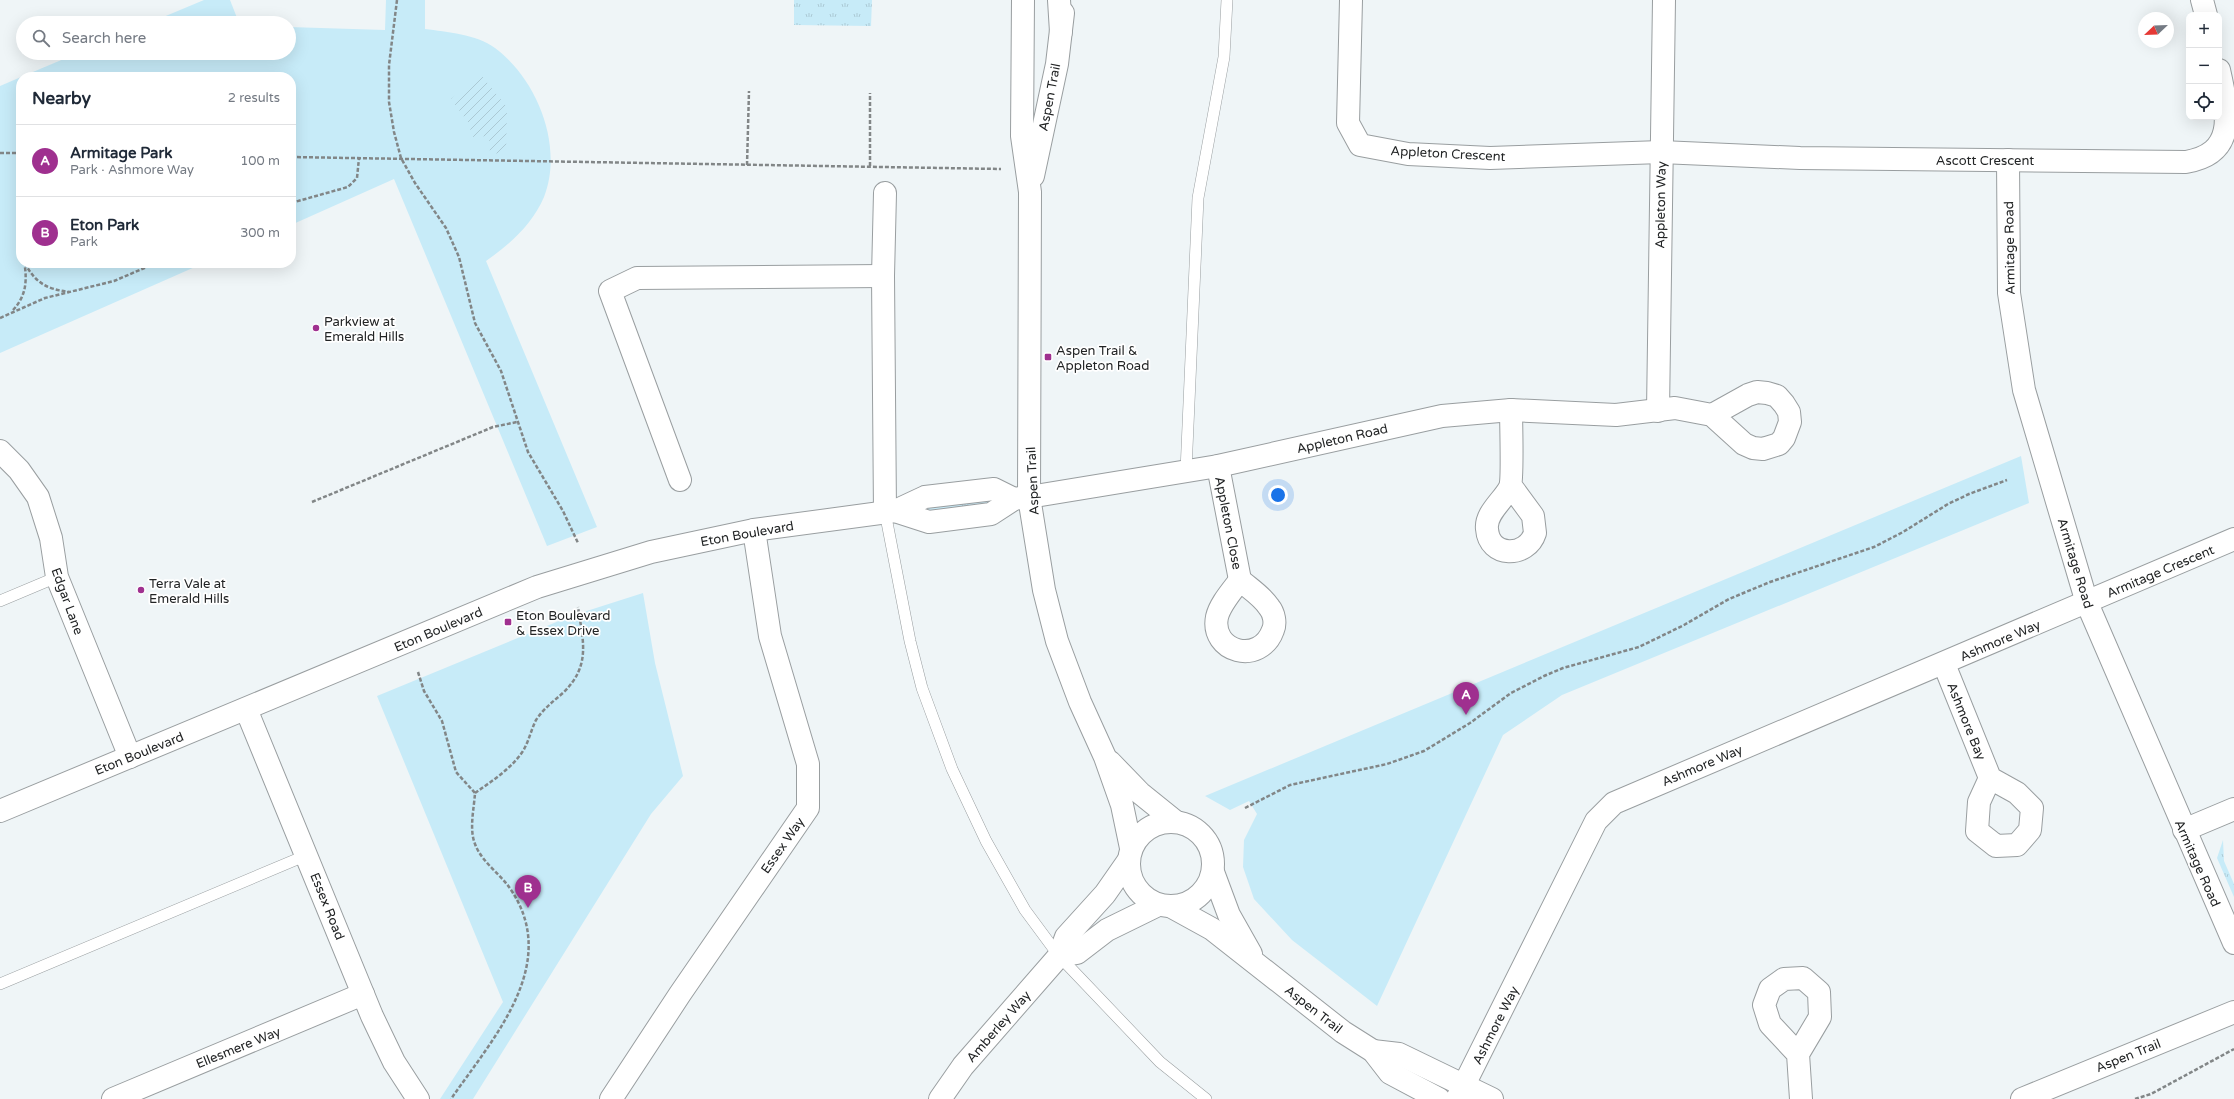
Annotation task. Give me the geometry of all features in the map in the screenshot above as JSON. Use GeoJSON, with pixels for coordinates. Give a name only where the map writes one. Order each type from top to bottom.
{"type":"FeatureCollection","features":[{"type":"Feature","properties":{"kind":"street","name":"Aspen Trail"},"geometry":{"type":"LineString","coordinates":[[1022,0],[1022,136],[1030,192],[1022,498],[1057,641],[1080,702],[1105,757],[1122,805],[1130,854],[1129,875],[1135,888],[1145,898],[1212,929],[1343,1032],[1373,1051],[1390,1073],[1439,1099]]}},
{"type":"Feature","properties":{"kind":"street"},"geometry":{"type":"LineString","coordinates":[[1059,0],[1061,32]]}},
{"type":"Feature","properties":{"kind":"street","name":"Aspen Trail"},"geometry":{"type":"LineString","coordinates":[[1030,192],[1056,64],[1064,0]]}},
{"type":"Feature","properties":{"kind":"street","name":"Appleton Crescent"},"geometry":{"type":"LineString","coordinates":[[1351,0],[1348,123],[1360,145],[1408,154],[1490,158],[1661,152]]}},
{"type":"Feature","properties":{"kind":"street","name":"Appleton Way"},"geometry":{"type":"LineString","coordinates":[[1658,411],[1664,0]]}},
{"type":"Feature","properties":{"kind":"street"},"geometry":{"type":"LineString","coordinates":[[2202,0],[2205,12]]}},
{"type":"Feature","properties":{"kind":"street","name":"Ascott Crescent"},"geometry":{"type":"LineString","coordinates":[[1661,152],[1800,158],[2186,162],[2206,159],[2221,153],[2230,140],[2232,125],[2222,83]]}},
{"type":"Feature","properties":{"kind":"street","name":"Armitage Road"},"geometry":{"type":"LineString","coordinates":[[2008,160],[2009,293],[2024,390],[2087,603],[2234,943]]}},
{"type":"Feature","properties":{"kind":"street"},"geometry":{"type":"LineString","coordinates":[[886,193],[884,276],[890,511]]}},
{"type":"Feature","properties":{"kind":"street"},"geometry":{"type":"LineString","coordinates":[[680,480],[610,291],[637,278],[884,276]]}},
{"type":"Feature","properties":{"kind":"street","name":"Appleton Road"},"geometry":{"type":"LineString","coordinates":[[1022,498],[1218,466],[1442,416],[1511,410],[1616,415],[1675,408],[1712,415]]}},
{"type":"Feature","properties":{"kind":"street"},"geometry":{"type":"LineString","coordinates":[[1511,410],[1511,486]]}},
{"type":"Feature","properties":{"kind":"street","name":"Edgar Lane"},"geometry":{"type":"LineString","coordinates":[[0,451],[19,470],[38,497],[51,538],[57,577],[130,757]]}},
{"type":"Feature","properties":{"kind":"street","name":"Appleton Close"},"geometry":{"type":"LineString","coordinates":[[1218,466],[1240,580]]}},
{"type":"Feature","properties":{"kind":"street","name":"Eton Boulevard"},"geometry":{"type":"LineString","coordinates":[[0,810],[537,587],[651,552],[754,530],[890,511],[925,497],[994,489],[1022,498]]}},
{"type":"Feature","properties":{"kind":"street","name":"Essex Way"},"geometry":{"type":"LineString","coordinates":[[611,1099],[680,994],[808,808],[808,764],[770,636],[754,530]]}},
{"type":"Feature","properties":{"kind":"street","name":"Armitage Crescent"},"geometry":{"type":"LineString","coordinates":[[2087,603],[2234,539]]}},
{"type":"Feature","properties":{"kind":"street","name":"Ashmore Way"},"geometry":{"type":"LineString","coordinates":[[1460,1093],[1596,821],[1614,803],[2087,603]]}},
{"type":"Feature","properties":{"kind":"street","name":"Ashmore Bay"},"geometry":{"type":"LineString","coordinates":[[1944,664],[1990,778]]}},
{"type":"Feature","properties":{"kind":"street","name":"Essex Road"},"geometry":{"type":"LineString","coordinates":[[246,709],[308,855],[364,994],[394,1062],[418,1099]]}},
{"type":"Feature","properties":{"kind":"street","name":"Aspen Trail"},"geometry":{"type":"LineString","coordinates":[[1105,757],[1140,794],[1176,822]]}},
{"type":"Feature","properties":{"kind":"street"},"geometry":{"type":"LineString","coordinates":[[2184,830],[2234,809]]}},
{"type":"Feature","properties":{"kind":"street","name":"Aspen Trail"},"geometry":{"type":"LineString","coordinates":[[1130,854],[1139,836],[1149,828],[1162,822],[1176,822],[1189,826],[1200,833],[1208,844],[1213,857],[1213,872],[1229,915],[1257,964]]}},
{"type":"Feature","properties":{"kind":"street","name":"Amberley Way"},"geometry":{"type":"LineString","coordinates":[[940,1099],[963,1066],[1059,956],[1066,937],[1105,894],[1130,854]]}},
{"type":"Feature","properties":{"kind":"street"},"geometry":{"type":"LineString","coordinates":[[1059,956],[1077,953],[1107,930],[1165,906],[1186,904],[1199,896],[1208,885],[1213,872]]}},
{"type":"Feature","properties":{"kind":"street","name":"Ellesmere Way"},"geometry":{"type":"LineString","coordinates":[[113,1099],[146,1093],[364,994]]}},
{"type":"Feature","properties":{"kind":"street","name":"Aspen Trail"},"geometry":{"type":"LineString","coordinates":[[2022,1099],[2234,1012]]}},
{"type":"Feature","properties":{"kind":"street","name":"Aspen Trail"},"geometry":{"type":"LineString","coordinates":[[1373,1051],[1399,1054],[1460,1093],[1492,1099]]}},
{"type":"Feature","properties":{"kind":"street"},"geometry":{"type":"LineString","coordinates":[[1798,1054],[1801,1099]]}},
{"type":"Feature","properties":{"kind":"lane"},"geometry":{"type":"LineString","coordinates":[[1186,471],[1198,198],[1224,57],[1227,0]]}},
{"type":"Feature","properties":{"kind":"lane"},"geometry":{"type":"LineString","coordinates":[[890,511],[910,641],[922,688],[952,769],[986,841],[1025,910],[1059,956],[1160,1062],[1206,1099]]}},
{"type":"Feature","properties":{"kind":"lane"},"geometry":{"type":"LineString","coordinates":[[0,601],[57,577]]}},
{"type":"Feature","properties":{"kind":"lane"},"geometry":{"type":"LineString","coordinates":[[0,984],[308,855]]}},
{"type":"Feature","properties":{"kind":"path"},"geometry":{"type":"LineString","coordinates":[[397,0],[389,65],[389,102],[394,132],[401,158],[414,183],[446,228],[458,257],[475,322],[501,371],[528,452],[563,512],[578,543]]}},
{"type":"Feature","properties":{"kind":"path"},"geometry":{"type":"LineString","coordinates":[[747,165],[749,91]]}},
{"type":"Feature","properties":{"kind":"path"},"geometry":{"type":"LineString","coordinates":[[870,93],[870,166]]}},
{"type":"Feature","properties":{"kind":"path"},"geometry":{"type":"LineString","coordinates":[[0,153],[16,153]]}},
{"type":"Feature","properties":{"kind":"path"},"geometry":{"type":"LineString","coordinates":[[296,157],[1001,169]]}},
{"type":"Feature","properties":{"kind":"path"},"geometry":{"type":"LineString","coordinates":[[296,202],[348,186],[357,178],[359,158]]}},
{"type":"Feature","properties":{"kind":"path"},"geometry":{"type":"LineString","coordinates":[[12,312],[22,301],[26,287],[25,268]]}},
{"type":"Feature","properties":{"kind":"path"},"geometry":{"type":"LineString","coordinates":[[28,268],[40,284],[54,290],[71,292]]}},
{"type":"Feature","properties":{"kind":"path"},"geometry":{"type":"LineString","coordinates":[[0,318],[45,298],[114,281],[144,268]]}},
{"type":"Feature","properties":{"kind":"path"},"geometry":{"type":"LineString","coordinates":[[312,502],[493,427],[518,422]]}},
{"type":"Feature","properties":{"kind":"path"},"geometry":{"type":"LineString","coordinates":[[1245,808],[1290,785],[1387,764],[1424,750],[1470,723],[1511,693],[1544,676],[1563,668],[1639,647],[1684,625],[1729,599],[1777,579],[1874,547],[1903,532],[1948,504],[1969,494],[2007,480]]}},
{"type":"Feature","properties":{"kind":"path"},"geometry":{"type":"LineString","coordinates":[[475,793],[505,771],[517,759],[524,750],[536,721],[547,706],[572,683],[579,673],[584,650],[578,607]]}},
{"type":"Feature","properties":{"kind":"path"},"geometry":{"type":"LineString","coordinates":[[418,672],[424,691],[442,721],[456,772],[475,793],[472,826],[475,845],[509,888],[518,903],[528,938],[526,974],[515,1003],[451,1099]]}},
{"type":"Feature","properties":{"kind":"path"},"geometry":{"type":"LineString","coordinates":[[2135,1099],[2151,1094],[2234,1049]]}},
{"type":"Feature","properties":{"kind":"green space"},"geometry":{"type":"Polygon","coordinates":[[[204,0],[230,0],[236,16],[166,16],[204,0]]]}},
{"type":"Feature","properties":{"kind":"green space"},"geometry":{"type":"Polygon","coordinates":[[[386,0],[425,0],[425,29],[470,37],[487,43],[495,48],[510,61],[523,77],[534,95],[543,115],[551,157],[549,177],[544,197],[527,225],[520,233],[504,248],[486,261],[597,527],[547,546],[394,179],[296,223],[296,72],[33,72],[61,60],[296,60],[296,27],[385,30],[386,0]]]}},
{"type":"Feature","properties":{"kind":"green space"},"geometry":{"type":"Polygon","coordinates":[[[794,0],[872,0],[871,26],[794,25],[794,0]]]}},
{"type":"Feature","properties":{"kind":"green space"},"geometry":{"type":"Polygon","coordinates":[[[481,75],[507,107],[506,154],[490,153],[489,136],[471,137],[470,125],[451,99],[481,75]]]}},
{"type":"Feature","properties":{"kind":"green space"},"geometry":{"type":"Polygon","coordinates":[[[16,79],[16,268],[193,268],[0,353],[0,86],[16,79]]]}},
{"type":"Feature","properties":{"kind":"green space"},"geometry":{"type":"Polygon","coordinates":[[[2021,456],[2029,503],[1562,695],[1503,735],[1377,1006],[1292,940],[1254,899],[1243,867],[1244,840],[1257,814],[1249,801],[1230,810],[1205,796],[2021,456]]]}},
{"type":"Feature","properties":{"kind":"green space"},"geometry":{"type":"Polygon","coordinates":[[[989,500],[988,505],[932,512],[927,509],[928,507],[989,500]]]}},
{"type":"Feature","properties":{"kind":"green space"},"geometry":{"type":"Polygon","coordinates":[[[643,593],[655,663],[683,776],[651,814],[473,1099],[440,1099],[503,1002],[377,696],[571,616],[643,593]]]}},
{"type":"Feature","properties":{"kind":"green space"},"geometry":{"type":"Polygon","coordinates":[[[2223,840],[2224,861],[2234,884],[2234,897],[2217,858],[2223,840]]]}},
{"type":"Feature","properties":{"kind":"place","name":"Parkview at Emerald Hills"},"geometry":{"type":"Point","coordinates":[316,328]}},
{"type":"Feature","properties":{"kind":"place","name":"Aspen Trail & Appleton Road"},"geometry":{"type":"Point","coordinates":[1048,357]}},
{"type":"Feature","properties":{"kind":"place","name":"Terra Vale at Emerald Hills"},"geometry":{"type":"Point","coordinates":[141,590]}},
{"type":"Feature","properties":{"kind":"place","name":"Eton Boulevard & Essex Drive"},"geometry":{"type":"Point","coordinates":[508,622]}},
{"type":"Feature","properties":{"kind":"place","name":"Armitage Park"},"geometry":{"type":"Point","coordinates":[1466,715]}},
{"type":"Feature","properties":{"kind":"place","name":"Eton Park"},"geometry":{"type":"Point","coordinates":[528,908]}}]}
